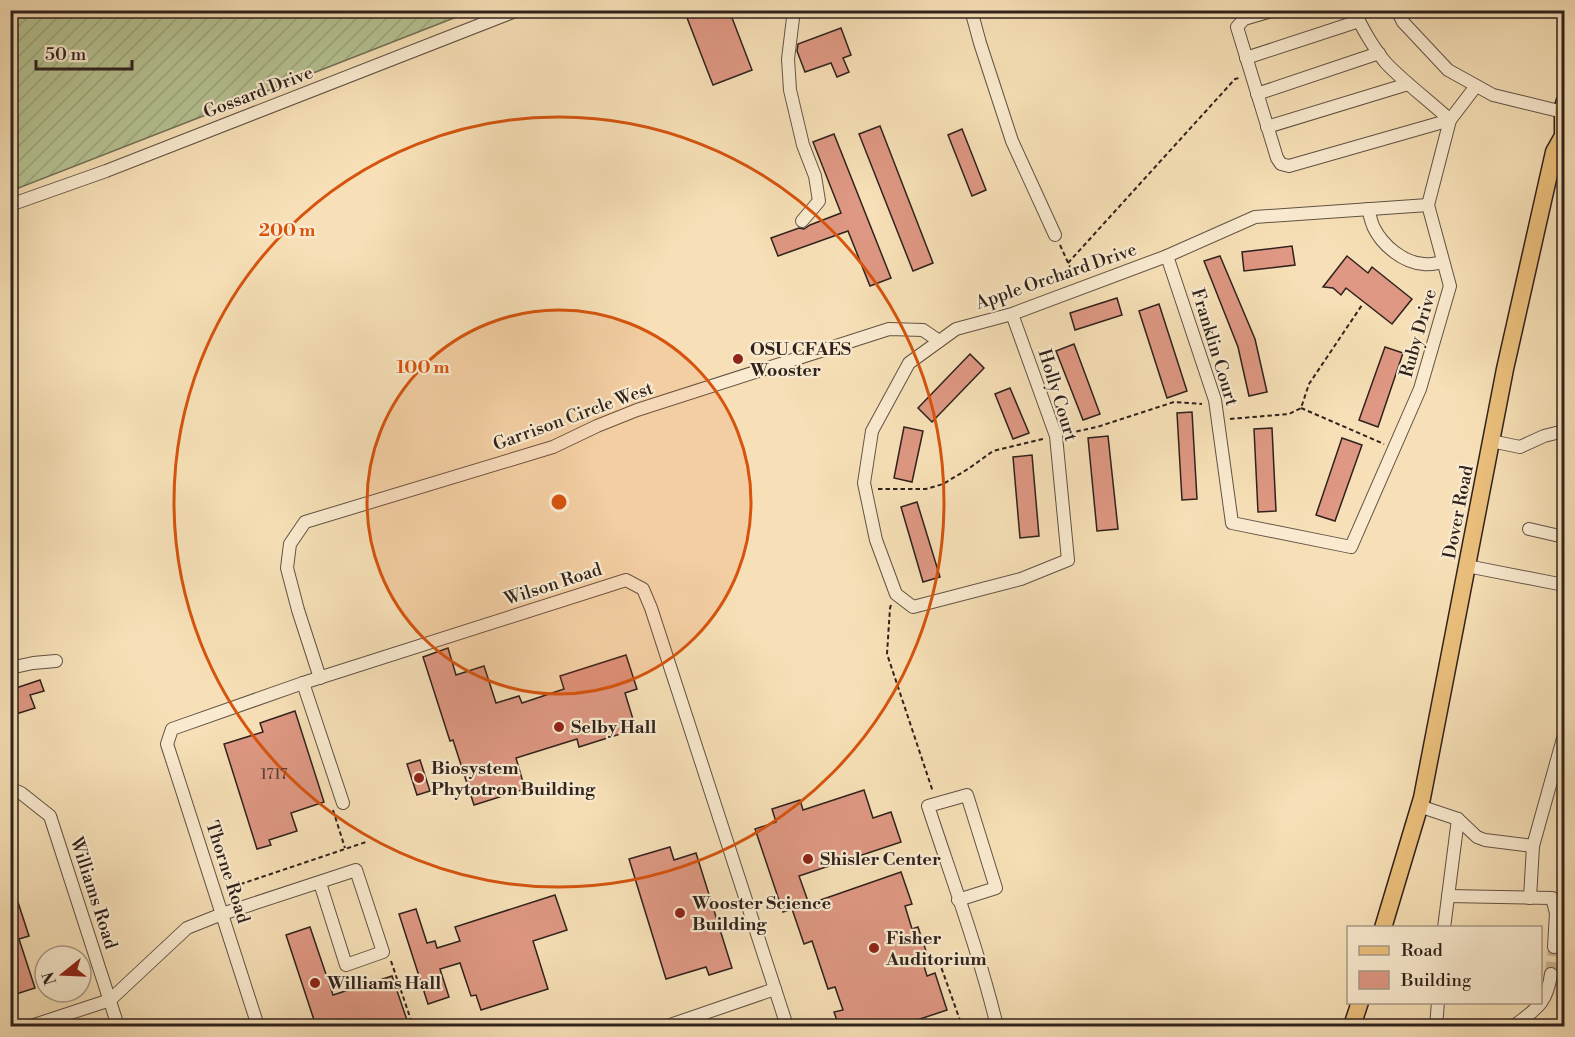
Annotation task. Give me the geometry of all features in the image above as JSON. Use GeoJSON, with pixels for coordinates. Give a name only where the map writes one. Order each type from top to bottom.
{"type":"FeatureCollection","features":[{"type":"Feature","properties":{"kind":"main road","name":"Dover Road"},"geometry":{"type":"LineString","coordinates":[[1383,926],[1419,806],[1505,369],[1554,152],[1563,136],[1564,108]]}},
{"type":"Feature","properties":{"kind":"main road"},"geometry":{"type":"LineString","coordinates":[[1352,1026],[1359,1004]]}},
{"type":"Feature","properties":{"kind":"street","name":"Gossard Drive"},"geometry":{"type":"LineString","coordinates":[[10,205],[106,171],[518,10]]}},
{"type":"Feature","properties":{"kind":"street"},"geometry":{"type":"LineString","coordinates":[[794,10],[788,59],[790,90],[804,145],[815,176],[819,201],[802,221]]}},
{"type":"Feature","properties":{"kind":"street"},"geometry":{"type":"LineString","coordinates":[[971,10],[1012,141],[1055,235]]}},
{"type":"Feature","properties":{"kind":"street"},"geometry":{"type":"LineString","coordinates":[[1275,10],[1244,19],[1237,27],[1267,128],[1281,164],[1289,166],[1450,120],[1476,86]]}},
{"type":"Feature","properties":{"kind":"street"},"geometry":{"type":"LineString","coordinates":[[1397,10],[1402,22],[1449,70],[1476,86],[1492,95],[1564,108]]}},
{"type":"Feature","properties":{"kind":"street"},"geometry":{"type":"LineString","coordinates":[[1246,58],[1357,16],[1385,62],[1450,120]]}},
{"type":"Feature","properties":{"kind":"street"},"geometry":{"type":"LineString","coordinates":[[1257,94],[1379,53]]}},
{"type":"Feature","properties":{"kind":"street"},"geometry":{"type":"LineString","coordinates":[[1267,128],[1408,84]]}},
{"type":"Feature","properties":{"kind":"street","name":"Ruby Drive"},"geometry":{"type":"LineString","coordinates":[[1351,547],[1420,389],[1450,286],[1428,205],[1450,120]]}},
{"type":"Feature","properties":{"kind":"street","name":"Apple Orchard Drive"},"geometry":{"type":"LineString","coordinates":[[896,594],[876,540],[864,483],[872,432],[909,363],[939,341],[956,329],[1012,314],[1167,255],[1255,217],[1428,205]]}},
{"type":"Feature","properties":{"kind":"street"},"geometry":{"type":"LineString","coordinates":[[1368,209],[1377,234],[1401,256],[1412,262],[1426,265],[1443,262]]}},
{"type":"Feature","properties":{"kind":"street","name":"Franklin Court"},"geometry":{"type":"LineString","coordinates":[[1167,255],[1215,400],[1232,523],[1351,547]]}},
{"type":"Feature","properties":{"kind":"street","name":"Holly Court"},"geometry":{"type":"LineString","coordinates":[[896,594],[913,608],[1021,579],[1068,560],[1056,436],[1012,314]]}},
{"type":"Feature","properties":{"kind":"street","name":"Garrison Circle West"},"geometry":{"type":"LineString","coordinates":[[320,678],[287,568],[290,544],[305,522],[553,447],[637,410],[889,328],[923,330],[939,341]]}},
{"type":"Feature","properties":{"kind":"street"},"geometry":{"type":"LineString","coordinates":[[1491,441],[1520,447],[1544,436],[1564,431]]}},
{"type":"Feature","properties":{"kind":"street"},"geometry":{"type":"LineString","coordinates":[[1529,529],[1564,537]]}},
{"type":"Feature","properties":{"kind":"street"},"geometry":{"type":"LineString","coordinates":[[1467,566],[1564,585]]}},
{"type":"Feature","properties":{"kind":"street","name":"Wilson Road"},"geometry":{"type":"LineString","coordinates":[[172,729],[303,683],[626,580],[643,589],[651,608],[787,1026]]}},
{"type":"Feature","properties":{"kind":"street"},"geometry":{"type":"LineString","coordinates":[[10,668],[33,663],[56,662]]}},
{"type":"Feature","properties":{"kind":"street"},"geometry":{"type":"LineString","coordinates":[[303,683],[343,804]]}},
{"type":"Feature","properties":{"kind":"street","name":"Thorne Road"},"geometry":{"type":"LineString","coordinates":[[172,729],[167,744],[258,1026]]}},
{"type":"Feature","properties":{"kind":"street"},"geometry":{"type":"LineString","coordinates":[[1530,898],[1533,846],[1564,735]]}},
{"type":"Feature","properties":{"kind":"street","name":"Williams Road"},"geometry":{"type":"LineString","coordinates":[[10,788],[21,793],[50,816],[118,1026]]}},
{"type":"Feature","properties":{"kind":"street"},"geometry":{"type":"LineString","coordinates":[[958,900],[996,888],[967,795],[928,806],[997,1026]]}},
{"type":"Feature","properties":{"kind":"street"},"geometry":{"type":"LineString","coordinates":[[1419,806],[1458,819],[1477,837],[1485,840],[1533,846]]}},
{"type":"Feature","properties":{"kind":"street"},"geometry":{"type":"LineString","coordinates":[[1444,926],[1458,819]]}},
{"type":"Feature","properties":{"kind":"street"},"geometry":{"type":"LineString","coordinates":[[31,1026],[110,1000],[187,928],[222,914],[356,870],[383,952],[346,965],[320,883]]}},
{"type":"Feature","properties":{"kind":"street"},"geometry":{"type":"LineString","coordinates":[[1448,896],[1552,898],[1556,913],[1554,947]]}},
{"type":"Feature","properties":{"kind":"street"},"geometry":{"type":"LineString","coordinates":[[1542,1002],[1549,989],[1551,974]]}},
{"type":"Feature","properties":{"kind":"street"},"geometry":{"type":"LineString","coordinates":[[667,1026],[775,989]]}},
{"type":"Feature","properties":{"kind":"street"},"geometry":{"type":"LineString","coordinates":[[1436,1026],[1438,1004]]}},
{"type":"Feature","properties":{"kind":"street"},"geometry":{"type":"LineString","coordinates":[[1514,1026],[1540,1004]]}},
{"type":"Feature","properties":{"kind":"path"},"geometry":{"type":"LineString","coordinates":[[1068,263],[1235,80],[1251,75]]}},
{"type":"Feature","properties":{"kind":"path"},"geometry":{"type":"LineString","coordinates":[[1055,235],[1080,288]]}},
{"type":"Feature","properties":{"kind":"path"},"geometry":{"type":"LineString","coordinates":[[864,483],[875,489],[926,489],[943,484],[993,451],[1097,427],[1174,402],[1199,403],[1216,408],[1231,420],[1289,414],[1301,408],[1309,384],[1362,305]]}},
{"type":"Feature","properties":{"kind":"path"},"geometry":{"type":"LineString","coordinates":[[1301,408],[1394,449]]}},
{"type":"Feature","properties":{"kind":"path"},"geometry":{"type":"LineString","coordinates":[[896,594],[890,608],[887,654],[936,804]]}},
{"type":"Feature","properties":{"kind":"path"},"geometry":{"type":"LineString","coordinates":[[215,893],[366,842]]}},
{"type":"Feature","properties":{"kind":"path"},"geometry":{"type":"LineString","coordinates":[[390,958],[413,1026]]}},
{"type":"Feature","properties":{"kind":"path"},"geometry":{"type":"LineString","coordinates":[[939,961],[962,1026]]}},
{"type":"Feature","properties":{"kind":"green space"},"geometry":{"type":"Polygon","coordinates":[[[11,10],[472,10],[472,11],[11,191],[11,10]]]}},
{"type":"Feature","properties":{"kind":"building"},"geometry":{"type":"Polygon","coordinates":[[[684,10],[729,10],[752,70],[713,85],[684,10]]]}},
{"type":"Feature","properties":{"kind":"building"},"geometry":{"type":"Polygon","coordinates":[[[841,28],[851,55],[843,58],[849,72],[837,77],[831,63],[805,72],[797,51],[798,44],[841,28]]]}},
{"type":"Feature","properties":{"kind":"building"},"geometry":{"type":"Polygon","coordinates":[[[880,126],[933,263],[913,271],[859,134],[880,126]]]}},
{"type":"Feature","properties":{"kind":"building"},"geometry":{"type":"Polygon","coordinates":[[[962,129],[986,190],[972,196],[948,135],[962,129]]]}},
{"type":"Feature","properties":{"kind":"building"},"geometry":{"type":"Polygon","coordinates":[[[834,134],[891,278],[870,286],[848,231],[778,256],[771,238],[799,228],[804,229],[841,213],[813,142],[834,134]]]}},
{"type":"Feature","properties":{"kind":"building"},"geometry":{"type":"Polygon","coordinates":[[[1292,246],[1295,265],[1244,271],[1242,252],[1292,246]]]}},
{"type":"Feature","properties":{"kind":"building"},"geometry":{"type":"Polygon","coordinates":[[[1220,256],[1255,339],[1267,392],[1249,396],[1238,347],[1204,261],[1220,256]]]}},
{"type":"Feature","properties":{"kind":"building"},"geometry":{"type":"Polygon","coordinates":[[[1347,256],[1368,273],[1372,267],[1412,299],[1392,324],[1346,288],[1341,295],[1333,288],[1323,287],[1347,256]]]}},
{"type":"Feature","properties":{"kind":"building"},"geometry":{"type":"Polygon","coordinates":[[[1117,298],[1122,315],[1075,330],[1070,313],[1117,298]]]}},
{"type":"Feature","properties":{"kind":"building"},"geometry":{"type":"Polygon","coordinates":[[[1159,304],[1187,391],[1167,398],[1139,311],[1159,304]]]}},
{"type":"Feature","properties":{"kind":"building"},"geometry":{"type":"Polygon","coordinates":[[[1074,344],[1100,414],[1083,420],[1056,351],[1074,344]]]}},
{"type":"Feature","properties":{"kind":"building"},"geometry":{"type":"Polygon","coordinates":[[[1385,347],[1403,353],[1378,427],[1359,420],[1385,347]]]}},
{"type":"Feature","properties":{"kind":"building"},"geometry":{"type":"Polygon","coordinates":[[[970,354],[984,368],[932,422],[918,408],[970,354]]]}},
{"type":"Feature","properties":{"kind":"building"},"geometry":{"type":"Polygon","coordinates":[[[1010,388],[1029,433],[1013,439],[995,394],[1010,388]]]}},
{"type":"Feature","properties":{"kind":"building"},"geometry":{"type":"Polygon","coordinates":[[[1192,412],[1197,499],[1182,500],[1177,413],[1192,412]]]}},
{"type":"Feature","properties":{"kind":"building"},"geometry":{"type":"Polygon","coordinates":[[[904,427],[923,431],[912,482],[894,478],[904,427]]]}},
{"type":"Feature","properties":{"kind":"building"},"geometry":{"type":"Polygon","coordinates":[[[1272,428],[1276,511],[1258,512],[1254,429],[1272,428]]]}},
{"type":"Feature","properties":{"kind":"building"},"geometry":{"type":"Polygon","coordinates":[[[1108,436],[1118,529],[1097,531],[1088,438],[1108,436]]]}},
{"type":"Feature","properties":{"kind":"building"},"geometry":{"type":"Polygon","coordinates":[[[1342,438],[1362,445],[1335,521],[1316,515],[1342,438]]]}},
{"type":"Feature","properties":{"kind":"building"},"geometry":{"type":"Polygon","coordinates":[[[1032,455],[1039,536],[1020,538],[1013,457],[1032,455]]]}},
{"type":"Feature","properties":{"kind":"building"},"geometry":{"type":"Polygon","coordinates":[[[917,502],[940,577],[923,582],[901,507],[917,502]]]}},
{"type":"Feature","properties":{"kind":"building","name":"Selby Hall"},"geometry":{"type":"Polygon","coordinates":[[[448,648],[456,675],[484,666],[496,703],[519,696],[522,703],[564,689],[560,676],[626,655],[637,689],[625,693],[636,729],[579,747],[577,739],[516,758],[525,789],[474,805],[453,740],[450,741],[423,657],[448,648]]]}},
{"type":"Feature","properties":{"kind":"building"},"geometry":{"type":"Polygon","coordinates":[[[40,680],[44,691],[30,695],[35,708],[10,716],[10,699],[16,697],[13,689],[40,680]]]}},
{"type":"Feature","properties":{"kind":"building"},"geometry":{"type":"Polygon","coordinates":[[[295,711],[324,802],[291,813],[297,831],[269,840],[271,845],[257,849],[224,744],[263,732],[260,723],[295,711]]]}},
{"type":"Feature","properties":{"kind":"building","name":"Biosystem Phytotron Building"},"geometry":{"type":"Polygon","coordinates":[[[420,760],[430,791],[417,795],[407,764],[420,760]]]}},
{"type":"Feature","properties":{"kind":"building","name":"Fisher Auditorium"},"geometry":{"type":"Polygon","coordinates":[[[864,790],[873,818],[891,812],[901,842],[799,876],[809,904],[901,872],[912,904],[905,906],[912,929],[918,927],[927,954],[921,956],[927,976],[935,973],[947,1010],[911,1022],[913,1026],[839,1026],[834,1012],[843,1010],[835,987],[828,989],[812,941],[804,944],[792,909],[783,912],[755,829],[776,822],[772,809],[800,800],[803,810],[864,790]]]}},
{"type":"Feature","properties":{"kind":"building","name":"Wooster Science Building"},"geometry":{"type":"Polygon","coordinates":[[[670,847],[674,860],[696,853],[732,968],[709,975],[706,967],[666,979],[629,859],[670,847]]]}},
{"type":"Feature","properties":{"kind":"building"},"geometry":{"type":"Polygon","coordinates":[[[10,887],[13,887],[29,936],[19,939],[33,982],[33,989],[10,996],[10,887]]]}},
{"type":"Feature","properties":{"kind":"building"},"geometry":{"type":"Polygon","coordinates":[[[555,895],[567,930],[533,941],[548,989],[481,1010],[476,995],[471,996],[460,963],[440,969],[449,997],[428,1004],[399,914],[416,909],[427,943],[435,941],[437,948],[460,941],[455,927],[555,895]]]}},
{"type":"Feature","properties":{"kind":"building","name":"Williams Hall"},"geometry":{"type":"Polygon","coordinates":[[[310,927],[333,995],[392,976],[409,1026],[316,1026],[286,935],[310,927]]]}},
{"type":"Feature","properties":{"kind":"tunnel"},"geometry":{"type":"LineString","coordinates":[[1551,974],[1554,947]]}},
{"type":"Feature","properties":{"kind":"place","name":"OSU CFAES Wooster"},"geometry":{"type":"Point","coordinates":[738,359]}},
{"type":"Feature","properties":{"kind":"place","name":"Selby Hall"},"geometry":{"type":"Point","coordinates":[559,727]}},
{"type":"Feature","properties":{"kind":"place","name":"Biosystem Phytotron Building"},"geometry":{"type":"Point","coordinates":[419,778]}},
{"type":"Feature","properties":{"kind":"place","name":"Shisler Center"},"geometry":{"type":"Point","coordinates":[808,859]}},
{"type":"Feature","properties":{"kind":"place","name":"Wooster Science Building"},"geometry":{"type":"Point","coordinates":[680,913]}},
{"type":"Feature","properties":{"kind":"place","name":"Fisher Auditorium"},"geometry":{"type":"Point","coordinates":[874,948]}},
{"type":"Feature","properties":{"kind":"place","name":"Williams Hall"},"geometry":{"type":"Point","coordinates":[315,983]}}]}
